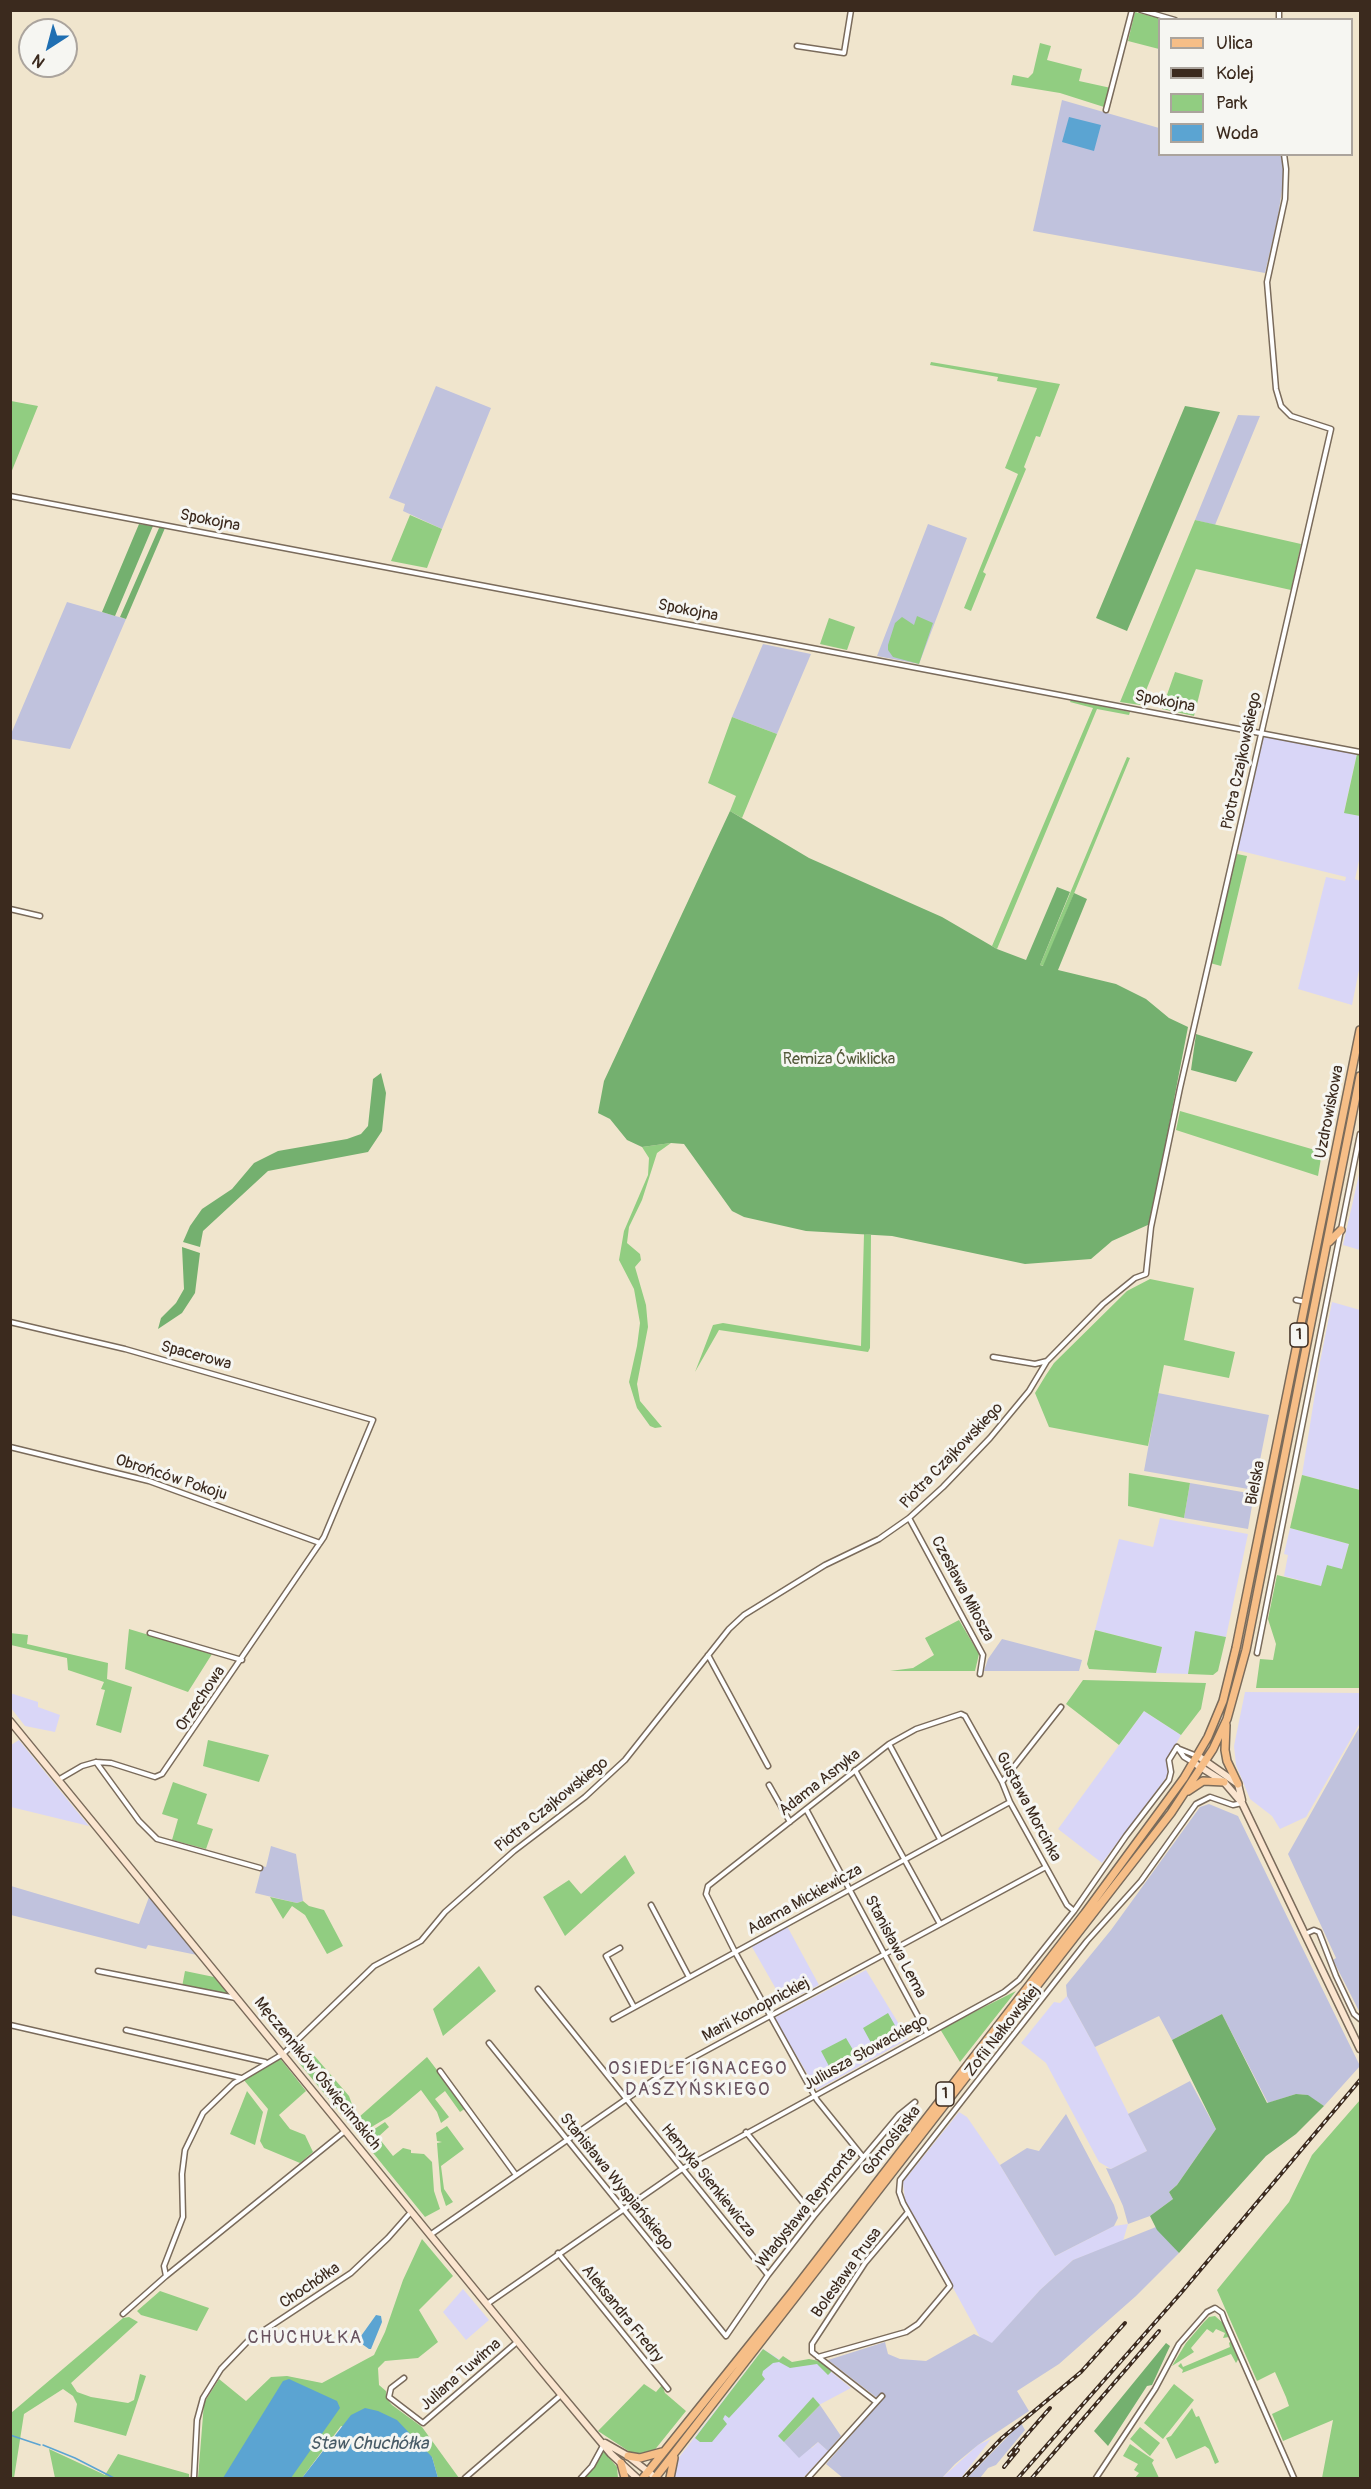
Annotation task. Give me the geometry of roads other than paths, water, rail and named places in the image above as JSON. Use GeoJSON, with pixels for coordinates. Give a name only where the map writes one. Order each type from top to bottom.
{"type":"FeatureCollection","features":[{"type":"Feature","properties":{"kind":"main road","name":"Uzdrowiskowa"},"geometry":{"type":"LineString","coordinates":[[1326,1201],[1360,1029]]}},
{"type":"Feature","properties":{"kind":"main road","name":"Uzdrowiskowa"},"geometry":{"type":"LineString","coordinates":[[1335,1202],[1360,1076]]}},
{"type":"Feature","properties":{"kind":"main road","name":"Bielska"},"geometry":{"type":"LineString","coordinates":[[1196,1760],[1216,1720],[1230,1673],[1326,1201]]}},
{"type":"Feature","properties":{"kind":"main road","name":"Bielska"},"geometry":{"type":"LineString","coordinates":[[1204,1764],[1227,1719],[1246,1650],[1335,1202]]}},
{"type":"Feature","properties":{"kind":"main road"},"geometry":{"type":"LineString","coordinates":[[1328,1245],[1341,1230]]}},
{"type":"Feature","properties":{"kind":"main road"},"geometry":{"type":"LineString","coordinates":[[1227,1719],[1225,1750],[1227,1761],[1238,1784],[1242,1803],[1360,2049]]}},
{"type":"Feature","properties":{"kind":"main road","name":"Męczenników Oświęcimskich"},"geometry":{"type":"LineString","coordinates":[[10,1721],[517,2342],[561,2395],[637,2478]]}},
{"type":"Feature","properties":{"kind":"main road"},"geometry":{"type":"LineString","coordinates":[[1196,1760],[1238,1784]]}},
{"type":"Feature","properties":{"kind":"main road","name":"Górnośląska"},"geometry":{"type":"LineString","coordinates":[[643,2478],[773,2316],[1070,1932],[1196,1760]]}},
{"type":"Feature","properties":{"kind":"main road"},"geometry":{"type":"LineString","coordinates":[[1204,1764],[1242,1803]]}},
{"type":"Feature","properties":{"kind":"main road","name":"Górnośląska"},"geometry":{"type":"LineString","coordinates":[[655,2478],[1047,1973],[1185,1793],[1204,1764]]}},
{"type":"Feature","properties":{"kind":"main road"},"geometry":{"type":"LineString","coordinates":[[1185,1793],[1203,1781],[1224,1782]]}},
{"type":"Feature","properties":{"kind":"main road","name":"Męczenników Oświęcimskich"},"geometry":{"type":"LineString","coordinates":[[604,2443],[628,2456],[655,2478]]}},
{"type":"Feature","properties":{"kind":"main road"},"geometry":{"type":"LineString","coordinates":[[628,2456],[645,2458],[664,2451]]}},
{"type":"Feature","properties":{"kind":"main road"},"geometry":{"type":"LineString","coordinates":[[670,2478],[675,2452]]}},
{"type":"Feature","properties":{"kind":"main road"},"geometry":{"type":"LineString","coordinates":[[621,2463],[625,2478]]}},
{"type":"Feature","properties":{"kind":"street"},"geometry":{"type":"LineString","coordinates":[[797,46],[844,53],[851,10]]}},
{"type":"Feature","properties":{"kind":"street"},"geometry":{"type":"LineString","coordinates":[[1106,110],[1132,10]]}},
{"type":"Feature","properties":{"kind":"street"},"geometry":{"type":"LineString","coordinates":[[1141,10],[1168,18]]}},
{"type":"Feature","properties":{"kind":"street","name":"Piotra Czajkowskiego"},"geometry":{"type":"LineString","coordinates":[[166,2276],[164,2266],[183,2217],[182,2174],[185,2150],[203,2113],[241,2078],[283,2054],[374,1966],[421,1941],[453,1904],[514,1851],[585,1797],[617,1768],[649,1732],[708,1655],[744,1615],[825,1565],[879,1539],[909,1518],[943,1487],[990,1438],[1029,1391],[1047,1361],[1103,1304],[1135,1278],[1146,1274],[1151,1227],[1180,1088],[1331,429],[1291,416],[1281,406],[1276,389],[1267,282],[1285,199],[1284,156]]}},
{"type":"Feature","properties":{"kind":"street","name":"Spokojna"},"geometry":{"type":"LineString","coordinates":[[10,496],[815,646],[1360,752]]}},
{"type":"Feature","properties":{"kind":"street"},"geometry":{"type":"LineString","coordinates":[[10,909],[40,916]]}},
{"type":"Feature","properties":{"kind":"street"},"geometry":{"type":"LineString","coordinates":[[1257,1653],[1360,1134]]}},
{"type":"Feature","properties":{"kind":"street"},"geometry":{"type":"LineString","coordinates":[[1296,1300],[1306,1302]]}},
{"type":"Feature","properties":{"kind":"street","name":"Spacerowa"},"geometry":{"type":"LineString","coordinates":[[10,1322],[135,1352],[374,1420]]}},
{"type":"Feature","properties":{"kind":"street"},"geometry":{"type":"LineString","coordinates":[[993,1357],[1035,1364],[1047,1361]]}},
{"type":"Feature","properties":{"kind":"street","name":"Orzechowa"},"geometry":{"type":"LineString","coordinates":[[96,1762],[111,1763],[155,1777],[162,1774],[320,1543],[374,1420]]}},
{"type":"Feature","properties":{"kind":"street","name":"Obrońców Pokoju"},"geometry":{"type":"LineString","coordinates":[[10,1447],[149,1481],[320,1543]]}},
{"type":"Feature","properties":{"kind":"street","name":"Czesława Miłosza"},"geometry":{"type":"LineString","coordinates":[[909,1518],[983,1655],[979,1667],[980,1674]]}},
{"type":"Feature","properties":{"kind":"street"},"geometry":{"type":"LineString","coordinates":[[150,1633],[242,1660]]}},
{"type":"Feature","properties":{"kind":"street"},"geometry":{"type":"LineString","coordinates":[[708,1655],[768,1766]]}},
{"type":"Feature","properties":{"kind":"street"},"geometry":{"type":"LineString","coordinates":[[1002,1782],[1060,1707]]}},
{"type":"Feature","properties":{"kind":"street","name":"Gustawa Morcinka"},"geometry":{"type":"LineString","coordinates":[[961,1714],[965,1716],[1002,1782],[1010,1802],[1067,1905],[1074,1911]]}},
{"type":"Feature","properties":{"kind":"street","name":"Adama Asnyka"},"geometry":{"type":"LineString","coordinates":[[735,1952],[705,1889],[889,1744],[916,1729],[961,1714]]}},
{"type":"Feature","properties":{"kind":"street"},"geometry":{"type":"LineString","coordinates":[[889,1744],[940,1839]]}},
{"type":"Feature","properties":{"kind":"street"},"geometry":{"type":"LineString","coordinates":[[1176,1748],[1188,1750],[1196,1760]]}},
{"type":"Feature","properties":{"kind":"street"},"geometry":{"type":"LineString","coordinates":[[1176,1748],[1184,1757],[1196,1760]]}},
{"type":"Feature","properties":{"kind":"street","name":"Juliusza Słowackiego"},"geometry":{"type":"LineString","coordinates":[[487,2304],[682,2169],[1004,1992],[1019,1980],[1074,1911],[1126,1836],[1169,1780],[1171,1772],[1169,1760],[1176,1748]]}},
{"type":"Feature","properties":{"kind":"street"},"geometry":{"type":"LineString","coordinates":[[58,1780],[82,1766],[96,1762],[139,1821],[157,1839],[260,1868]]}},
{"type":"Feature","properties":{"kind":"street"},"geometry":{"type":"LineString","coordinates":[[854,1770],[940,1924]]}},
{"type":"Feature","properties":{"kind":"street"},"geometry":{"type":"LineString","coordinates":[[769,1785],[790,1822]]}},
{"type":"Feature","properties":{"kind":"street","name":"Zofii Nałkowskiej"},"geometry":{"type":"LineString","coordinates":[[818,2357],[906,2332],[918,2324],[950,2286],[908,2212],[899,2192],[900,2180],[1087,1941],[1141,1881],[1196,1804],[1210,1797],[1233,1805],[1242,1803]]}},
{"type":"Feature","properties":{"kind":"street","name":"Adama Mickiewicza"},"geometry":{"type":"LineString","coordinates":[[613,2019],[1010,1802]]}},
{"type":"Feature","properties":{"kind":"street","name":"Stanisława Lema"},"geometry":{"type":"LineString","coordinates":[[806,1809],[927,2033]]}},
{"type":"Feature","properties":{"kind":"street","name":"Marii Konopnickiej"},"geometry":{"type":"LineString","coordinates":[[430,2235],[626,2099],[692,2058],[1046,1867]]}},
{"type":"Feature","properties":{"kind":"street"},"geometry":{"type":"LineString","coordinates":[[651,1905],[689,1977]]}},
{"type":"Feature","properties":{"kind":"street"},"geometry":{"type":"LineString","coordinates":[[1305,1934],[1314,1930],[1319,1932],[1340,1985],[1354,2014],[1360,2019]]}},
{"type":"Feature","properties":{"kind":"street"},"geometry":{"type":"LineString","coordinates":[[620,1948],[606,1956],[634,2007]]}},
{"type":"Feature","properties":{"kind":"street"},"geometry":{"type":"LineString","coordinates":[[735,1952],[815,2095],[863,2157]]}},
{"type":"Feature","properties":{"kind":"street"},"geometry":{"type":"LineString","coordinates":[[98,1971],[237,1999]]}},
{"type":"Feature","properties":{"kind":"street"},"geometry":{"type":"LineString","coordinates":[[1047,1973],[1057,1981]]}},
{"type":"Feature","properties":{"kind":"street","name":"Henryka Sienkiewicza"},"geometry":{"type":"LineString","coordinates":[[538,1989],[768,2275]]}},
{"type":"Feature","properties":{"kind":"street"},"geometry":{"type":"LineString","coordinates":[[10,2025],[241,2078]]}},
{"type":"Feature","properties":{"kind":"street"},"geometry":{"type":"LineString","coordinates":[[126,2030],[266,2062]]}},
{"type":"Feature","properties":{"kind":"street","name":"Stanisława Wyspiańskiego"},"geometry":{"type":"LineString","coordinates":[[489,2043],[726,2336]]}},
{"type":"Feature","properties":{"kind":"street"},"geometry":{"type":"LineString","coordinates":[[440,2071],[516,2175]]}},
{"type":"Feature","properties":{"kind":"street","name":"Władysława Reymonta"},"geometry":{"type":"LineString","coordinates":[[726,2336],[768,2275],[814,2216],[899,2115],[915,2102]]}},
{"type":"Feature","properties":{"kind":"street"},"geometry":{"type":"LineString","coordinates":[[123,2314],[166,2276],[345,2130]]}},
{"type":"Feature","properties":{"kind":"street"},"geometry":{"type":"LineString","coordinates":[[746,2132],[814,2216]]}},
{"type":"Feature","properties":{"kind":"street","name":"Chochółka"},"geometry":{"type":"LineString","coordinates":[[194,2478],[197,2420],[203,2398],[220,2369],[248,2341],[351,2273],[380,2247],[411,2211]]}},
{"type":"Feature","properties":{"kind":"street","name":"Bolesława Prusa"},"geometry":{"type":"LineString","coordinates":[[818,2357],[812,2352],[812,2344],[865,2263],[908,2212]]}},
{"type":"Feature","properties":{"kind":"street","name":"Aleksandra Fredry"},"geometry":{"type":"LineString","coordinates":[[558,2253],[668,2389]]}},
{"type":"Feature","properties":{"kind":"street"},"geometry":{"type":"LineString","coordinates":[[1096,2478],[1155,2390],[1179,2344],[1207,2312],[1215,2308],[1222,2313],[1294,2478]]}},
{"type":"Feature","properties":{"kind":"street","name":"Juliana Tuwima"},"geometry":{"type":"LineString","coordinates":[[404,2378],[390,2391],[390,2400],[423,2423],[517,2342]]}},
{"type":"Feature","properties":{"kind":"street"},"geometry":{"type":"LineString","coordinates":[[818,2357],[876,2402]]}},
{"type":"Feature","properties":{"kind":"street"},"geometry":{"type":"LineString","coordinates":[[465,2478],[561,2395]]}},
{"type":"Feature","properties":{"kind":"street"},"geometry":{"type":"LineString","coordinates":[[808,2478],[882,2396]]}},
{"type":"Feature","properties":{"kind":"street"},"geometry":{"type":"LineString","coordinates":[[581,2478],[604,2443]]}},
{"type":"Feature","properties":{"kind":"water"},"geometry":{"type":"Polygon","coordinates":[[[1069,117],[1101,125],[1094,151],[1062,142],[1069,117]]]}},
{"type":"Feature","properties":{"kind":"water"},"geometry":{"type":"Polygon","coordinates":[[[376,2315],[381,2316],[382,2322],[371,2349],[369,2349],[362,2344],[361,2336],[376,2315]]]}},
{"type":"Feature","properties":{"kind":"water"},"geometry":{"type":"Polygon","coordinates":[[[289,2379],[337,2401],[340,2408],[291,2478],[223,2478],[283,2381],[289,2379]]]}},
{"type":"Feature","properties":{"kind":"water","name":"Staw Chuchółka"},"geometry":{"type":"Polygon","coordinates":[[[365,2408],[397,2420],[432,2457],[438,2478],[302,2478],[351,2415],[365,2408]]]}},
{"type":"Feature","properties":{"kind":"waterway"},"geometry":{"type":"LineString","coordinates":[[10,2435],[40,2445]]}},
{"type":"Feature","properties":{"kind":"waterway"},"geometry":{"type":"LineString","coordinates":[[43,2445],[114,2478]]}},
{"type":"Feature","properties":{"kind":"railway"},"geometry":{"type":"LineString","coordinates":[[1018,2478],[1180,2294],[1360,2080]]}},
{"type":"Feature","properties":{"kind":"railway"},"geometry":{"type":"LineString","coordinates":[[964,2478],[1002,2438],[1081,2372],[1125,2323]]}},
{"type":"Feature","properties":{"kind":"railway"},"geometry":{"type":"LineString","coordinates":[[1032,2478],[1159,2331]]}},
{"type":"Feature","properties":{"kind":"railway"},"geometry":{"type":"LineString","coordinates":[[1009,2455],[1050,2408]]}},
{"type":"Feature","properties":{"kind":"railway"},"geometry":{"type":"LineString","coordinates":[[1004,2467],[1018,2450]]}},
{"type":"Feature","properties":{"kind":"district","name":"OSIEDLE IGNACEGO DASZYŃSKIEGO"},"geometry":{"type":"Point","coordinates":[698,2079]}},
{"type":"Feature","properties":{"kind":"district","name":"CHUCHUŁKA"},"geometry":{"type":"Point","coordinates":[305,2338]}},
{"type":"Feature","properties":{"kind":"park label","name":"Remiza Ćwiklicka"},"geometry":{"type":"Point","coordinates":[839,1060]}}]}
